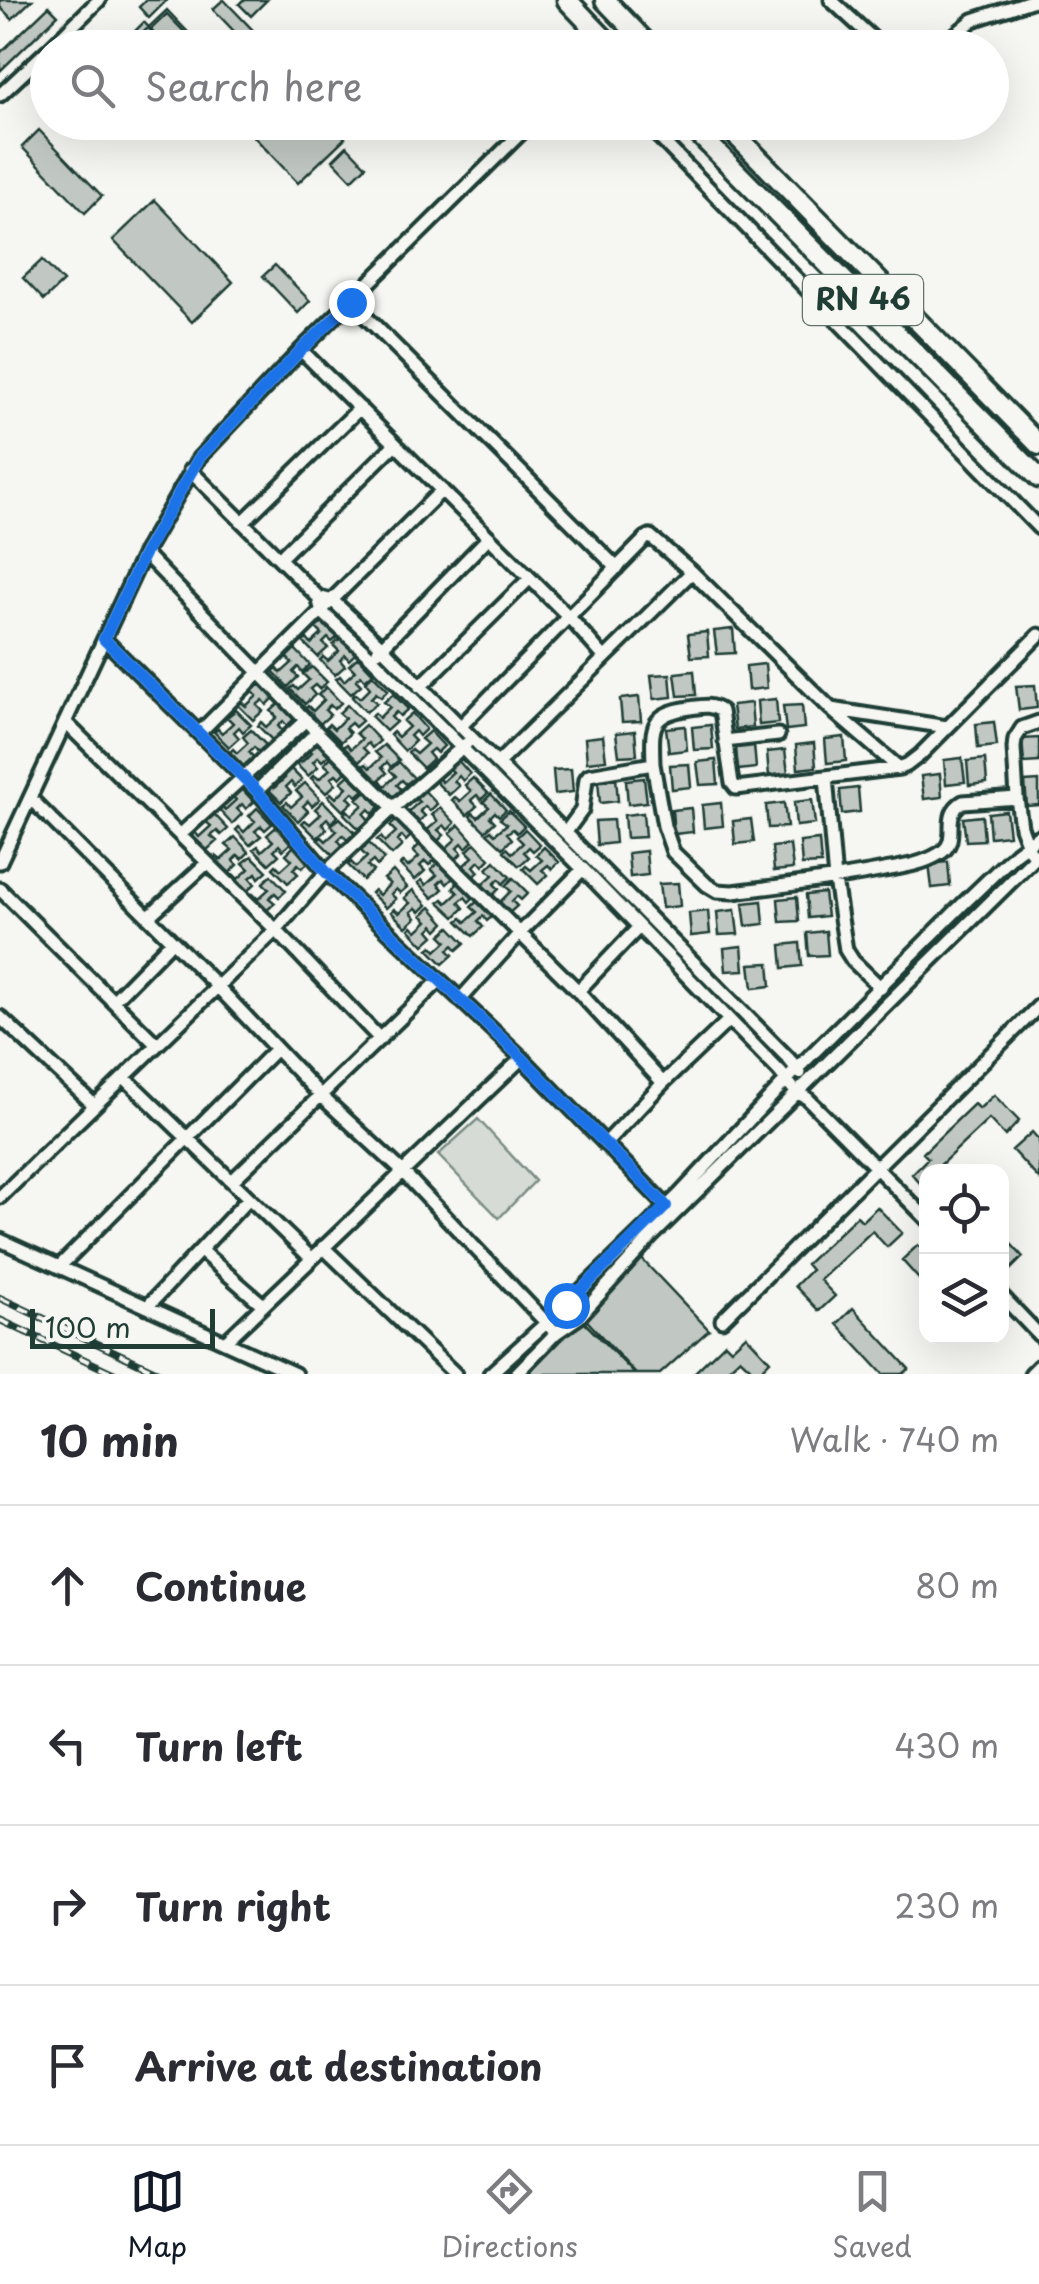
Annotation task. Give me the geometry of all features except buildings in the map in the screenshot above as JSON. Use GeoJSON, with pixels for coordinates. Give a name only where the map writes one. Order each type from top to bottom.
{"type":"FeatureCollection","features":[{"type":"Feature","properties":{"kind":"main road"},"geometry":{"type":"LineString","coordinates":[[567,0],[594,30]]}},
{"type":"Feature","properties":{"kind":"main road"},"geometry":{"type":"LineString","coordinates":[[605,0],[634,30]]}},
{"type":"Feature","properties":{"kind":"main road","name":"RN 46"},"geometry":{"type":"LineString","coordinates":[[705,140],[1039,478]]}},
{"type":"Feature","properties":{"kind":"main road","name":"RN 46"},"geometry":{"type":"LineString","coordinates":[[741,140],[1039,445]]}},
{"type":"Feature","properties":{"kind":"street"},"geometry":{"type":"LineString","coordinates":[[68,30],[99,0]]}},
{"type":"Feature","properties":{"kind":"street"},"geometry":{"type":"LineString","coordinates":[[831,0],[863,30]]}},
{"type":"Feature","properties":{"kind":"street"},"geometry":{"type":"LineString","coordinates":[[961,30],[973,20],[1034,0]]}},
{"type":"Feature","properties":{"kind":"street"},"geometry":{"type":"LineString","coordinates":[[0,95],[30,67]]}},
{"type":"Feature","properties":{"kind":"street"},"geometry":{"type":"LineString","coordinates":[[0,862],[144,554],[190,470],[301,350],[514,140]]}},
{"type":"Feature","properties":{"kind":"street"},"geometry":{"type":"LineString","coordinates":[[663,140],[1039,528]]}},
{"type":"Feature","properties":{"kind":"street"},"geometry":{"type":"LineString","coordinates":[[351,302],[617,568]]}},
{"type":"Feature","properties":{"kind":"street"},"geometry":{"type":"LineString","coordinates":[[301,350],[569,617],[604,657]]}},
{"type":"Feature","properties":{"kind":"street"},"geometry":{"type":"LineString","coordinates":[[244,522],[360,408]]}},
{"type":"Feature","properties":{"kind":"street"},"geometry":{"type":"LineString","coordinates":[[280,558],[396,444]]}},
{"type":"Feature","properties":{"kind":"street"},"geometry":{"type":"LineString","coordinates":[[190,470],[318,597],[322,612],[583,869],[787,1081],[919,1211]]}},
{"type":"Feature","properties":{"kind":"street"},"geometry":{"type":"LineString","coordinates":[[199,733],[442,490]]}},
{"type":"Feature","properties":{"kind":"street"},"geometry":{"type":"LineString","coordinates":[[372,658],[489,536]]}},
{"type":"Feature","properties":{"kind":"street"},"geometry":{"type":"LineString","coordinates":[[460,727],[650,536],[692,572],[831,710],[899,768]]}},
{"type":"Feature","properties":{"kind":"street"},"geometry":{"type":"LineString","coordinates":[[144,554],[392,808],[578,991],[663,1083]]}},
{"type":"Feature","properties":{"kind":"street"},"geometry":{"type":"LineString","coordinates":[[497,764],[692,572]]}},
{"type":"Feature","properties":{"kind":"street"},"geometry":{"type":"LineString","coordinates":[[420,687],[530,578]]}},
{"type":"Feature","properties":{"kind":"street"},"geometry":{"type":"LineString","coordinates":[[318,597],[333,600],[382,647],[798,1069],[806,1082]]}},
{"type":"Feature","properties":{"kind":"street"},"geometry":{"type":"LineString","coordinates":[[1017,798],[963,802],[956,806],[951,814],[949,846],[924,862],[835,880],[716,891],[668,842],[653,764],[652,733],[663,714],[716,708],[721,712],[736,788],[899,768],[920,755],[1039,635]]}},
{"type":"Feature","properties":{"kind":"street"},"geometry":{"type":"LineString","coordinates":[[104,639],[257,791],[326,872],[522,1058],[671,1210]]}},
{"type":"Feature","properties":{"kind":"street"},"geometry":{"type":"LineString","coordinates":[[831,710],[946,726]]}},
{"type":"Feature","properties":{"kind":"street"},"geometry":{"type":"LineString","coordinates":[[180,835],[306,720]]}},
{"type":"Feature","properties":{"kind":"street"},"geometry":{"type":"LineString","coordinates":[[65,722],[276,930],[380,1039]]}},
{"type":"Feature","properties":{"kind":"street"},"geometry":{"type":"LineString","coordinates":[[490,1374],[802,1095],[806,1082],[1037,859],[1021,827],[1015,739],[1022,728],[1039,722]]}},
{"type":"Feature","properties":{"kind":"street"},"geometry":{"type":"LineString","coordinates":[[257,791],[317,732]]}},
{"type":"Feature","properties":{"kind":"street"},"geometry":{"type":"LineString","coordinates":[[725,741],[778,735]]}},
{"type":"Feature","properties":{"kind":"street"},"geometry":{"type":"LineString","coordinates":[[0,1198],[276,930],[326,872],[472,738]]}},
{"type":"Feature","properties":{"kind":"street"},"geometry":{"type":"LineString","coordinates":[[566,832],[584,804],[589,774],[653,764]]}},
{"type":"Feature","properties":{"kind":"street"},"geometry":{"type":"LineString","coordinates":[[826,777],[846,950],[881,988]]}},
{"type":"Feature","properties":{"kind":"street"},"geometry":{"type":"LineString","coordinates":[[30,798],[321,1096],[402,1171],[556,1333]]}},
{"type":"Feature","properties":{"kind":"street"},"geometry":{"type":"LineString","coordinates":[[516,1374],[556,1333],[578,1317],[798,1069],[964,903],[1039,836]]}},
{"type":"Feature","properties":{"kind":"street"},"geometry":{"type":"LineString","coordinates":[[148,917],[207,862]]}},
{"type":"Feature","properties":{"kind":"street"},"geometry":{"type":"LineString","coordinates":[[460,1000],[583,869]]}},
{"type":"Feature","properties":{"kind":"street"},"geometry":{"type":"LineString","coordinates":[[0,889],[156,1045]]}},
{"type":"Feature","properties":{"kind":"street"},"geometry":{"type":"LineString","coordinates":[[578,991],[640,927]]}},
{"type":"Feature","properties":{"kind":"street"},"geometry":{"type":"LineString","coordinates":[[113,1001],[172,941]]}},
{"type":"Feature","properties":{"kind":"street"},"geometry":{"type":"LineString","coordinates":[[232,1180],[440,981]]}},
{"type":"Feature","properties":{"kind":"street"},"geometry":{"type":"LineString","coordinates":[[722,1320],[1039,1006]]}},
{"type":"Feature","properties":{"kind":"street"},"geometry":{"type":"LineString","coordinates":[[0,1016],[94,1105]]}},
{"type":"Feature","properties":{"kind":"street"},"geometry":{"type":"LineString","coordinates":[[605,1144],[730,1020]]}},
{"type":"Feature","properties":{"kind":"street"},"geometry":{"type":"LineString","coordinates":[[59,1266],[276,1049]]}},
{"type":"Feature","properties":{"kind":"street"},"geometry":{"type":"LineString","coordinates":[[226,1341],[522,1058]]}},
{"type":"Feature","properties":{"kind":"street"},"geometry":{"type":"LineString","coordinates":[[124,1077],[311,1258]]}},
{"type":"Feature","properties":{"kind":"street"},"geometry":{"type":"LineString","coordinates":[[147,1307],[250,1198]]}},
{"type":"Feature","properties":{"kind":"street"},"geometry":{"type":"LineString","coordinates":[[0,1240],[295,1374]]}},
{"type":"Feature","properties":{"kind":"street"},"geometry":{"type":"LineString","coordinates":[[324,1246],[455,1374]]}},
{"type":"Feature","properties":{"kind":"street"},"geometry":{"type":"LineString","coordinates":[[201,1251],[263,1304]]}},
{"type":"Feature","properties":{"kind":"street"},"geometry":{"type":"LineString","coordinates":[[1009,1303],[1039,1335]]}},
{"type":"Feature","properties":{"kind":"street"},"geometry":{"type":"LineString","coordinates":[[1031,1374],[1039,1366]]}},
{"type":"Feature","properties":{"kind":"shaded area"},"geometry":{"type":"Polygon","coordinates":[[[478,1119],[535,1181],[499,1218],[438,1155],[478,1119]]]}},
{"type":"Feature","properties":{"kind":"railway"},"geometry":{"type":"LineString","coordinates":[[0,1298],[162,1374]]}},
{"type":"Feature","properties":{"kind":"railway"},"geometry":{"type":"LineString","coordinates":[[0,1320],[115,1374]]}},
{"type":"Feature","properties":{"kind":"route"},"geometry":{"type":"LineString","coordinates":[[351,302],[190,470],[104,639],[257,791],[326,872],[522,1058],[666,1206],[566,1305]]}}]}
